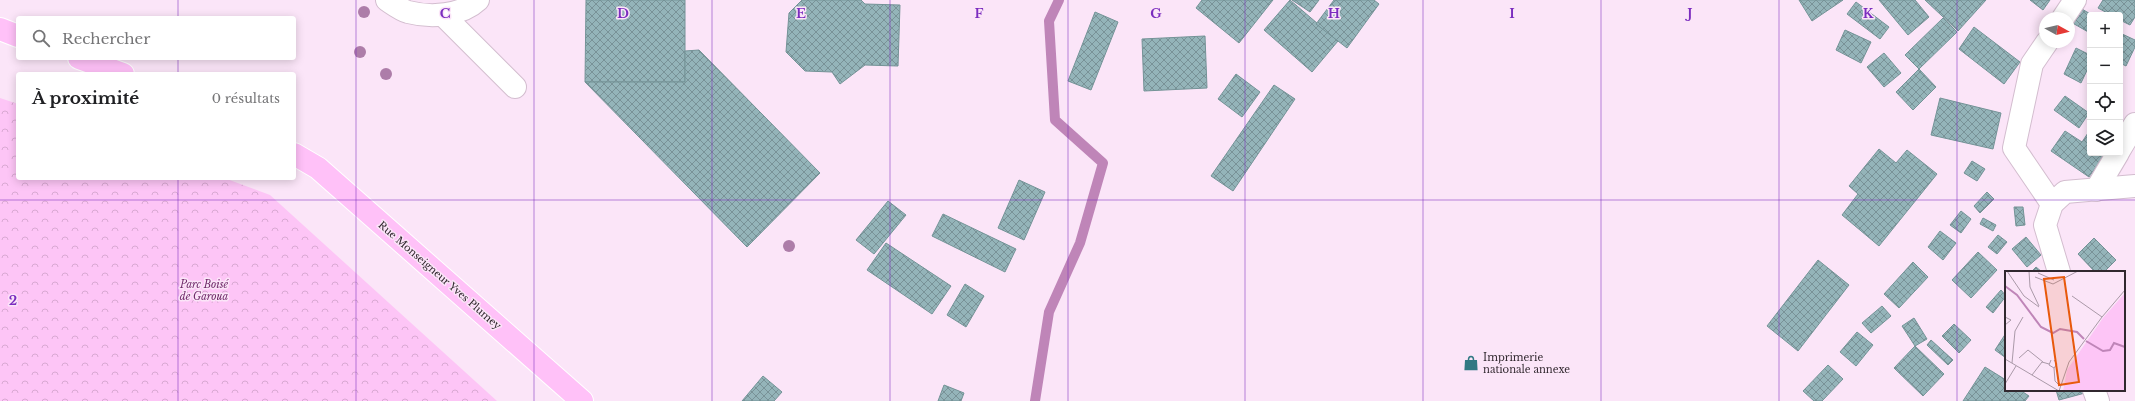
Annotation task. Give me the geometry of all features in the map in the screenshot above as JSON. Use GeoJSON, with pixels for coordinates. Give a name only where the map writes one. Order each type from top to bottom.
{"type":"FeatureCollection","features":[{"type":"Feature","properties":{"kind":"main road"},"geometry":{"type":"LineString","coordinates":[[0,29],[16,35]]}},
{"type":"Feature","properties":{"kind":"main road"},"geometry":{"type":"LineString","coordinates":[[84,60],[118,72]]}},
{"type":"Feature","properties":{"kind":"main road","name":"Rue Monseigneur Yves Plumey"},"geometry":{"type":"LineString","coordinates":[[296,155],[318,168],[582,401]]}},
{"type":"Feature","properties":{"kind":"street"},"geometry":{"type":"LineString","coordinates":[[386,0],[407,12],[444,16],[472,6],[478,0]]}},
{"type":"Feature","properties":{"kind":"street"},"geometry":{"type":"LineString","coordinates":[[2067,12],[2075,0]]}},
{"type":"Feature","properties":{"kind":"street"},"geometry":{"type":"LineString","coordinates":[[444,16],[515,87]]}},
{"type":"Feature","properties":{"kind":"street"},"geometry":{"type":"LineString","coordinates":[[2043,48],[2032,64],[2014,148],[2052,204]]}},
{"type":"Feature","properties":{"kind":"street"},"geometry":{"type":"LineString","coordinates":[[2123,144],[2135,124]]}},
{"type":"Feature","properties":{"kind":"street"},"geometry":{"type":"LineString","coordinates":[[2096,190],[2116,156]]}},
{"type":"Feature","properties":{"kind":"street"},"geometry":{"type":"LineString","coordinates":[[2059,271],[2045,225],[2052,204],[2065,192],[2135,186]]}},
{"type":"Feature","properties":{"kind":"street"},"geometry":{"type":"LineString","coordinates":[[2094,391],[2098,401]]}},
{"type":"Feature","properties":{"kind":"green space","name":"Parc Boisé de Garoua"},"geometry":{"type":"Polygon","coordinates":[[[0,98],[16,103],[16,180],[229,180],[270,195],[497,401],[0,401],[0,98]]]}},
{"type":"Feature","properties":{"kind":"building"},"geometry":{"type":"Polygon","coordinates":[[[586,0],[685,0],[685,82],[585,82],[586,0]]]}},
{"type":"Feature","properties":{"kind":"building"},"geometry":{"type":"Polygon","coordinates":[[[802,0],[861,0],[865,4],[900,5],[898,66],[865,65],[840,84],[832,72],[805,71],[786,52],[789,13],[802,0]]]}},
{"type":"Feature","properties":{"kind":"building"},"geometry":{"type":"Polygon","coordinates":[[[1202,0],[1273,0],[1239,43],[1196,8],[1202,0]]]}},
{"type":"Feature","properties":{"kind":"building"},"geometry":{"type":"Polygon","coordinates":[[[1290,0],[1338,41],[1312,72],[1264,30],[1290,0]]]}},
{"type":"Feature","properties":{"kind":"building"},"geometry":{"type":"Polygon","coordinates":[[[1292,0],[1319,0],[1310,12],[1292,0]]]}},
{"type":"Feature","properties":{"kind":"building"},"geometry":{"type":"Polygon","coordinates":[[[1334,0],[1374,0],[1379,4],[1347,48],[1316,24],[1334,0]]]}},
{"type":"Feature","properties":{"kind":"building"},"geometry":{"type":"Polygon","coordinates":[[[1799,0],[1843,0],[1812,21],[1799,0]]]}},
{"type":"Feature","properties":{"kind":"building"},"geometry":{"type":"Polygon","coordinates":[[[1879,0],[1915,0],[1929,17],[1908,35],[1879,0]]]}},
{"type":"Feature","properties":{"kind":"building"},"geometry":{"type":"Polygon","coordinates":[[[1925,0],[1986,0],[1958,31],[1925,0]]]}},
{"type":"Feature","properties":{"kind":"building"},"geometry":{"type":"Polygon","coordinates":[[[2030,0],[2050,0],[2043,10],[2030,0]]]}},
{"type":"Feature","properties":{"kind":"building"},"geometry":{"type":"Polygon","coordinates":[[[2103,0],[2135,0],[2135,17],[2130,25],[2123,22],[2123,12],[2105,12],[2098,8],[2103,0]]]}},
{"type":"Feature","properties":{"kind":"building"},"geometry":{"type":"Polygon","coordinates":[[[1856,2],[1889,27],[1880,39],[1847,14],[1856,2]]]}},
{"type":"Feature","properties":{"kind":"building"},"geometry":{"type":"Polygon","coordinates":[[[2072,3],[2087,12],[2087,31],[2075,24],[2075,12],[2070,12],[2072,3]]]}},
{"type":"Feature","properties":{"kind":"building"},"geometry":{"type":"Polygon","coordinates":[[[1095,12],[1118,22],[1091,90],[1068,81],[1095,12]]]}},
{"type":"Feature","properties":{"kind":"building"},"geometry":{"type":"Polygon","coordinates":[[[1943,18],[1957,32],[1919,69],[1905,55],[1943,18]]]}},
{"type":"Feature","properties":{"kind":"building"},"geometry":{"type":"Polygon","coordinates":[[[1974,27],[2020,62],[2004,84],[1959,49],[1974,27]]]}},
{"type":"Feature","properties":{"kind":"building"},"geometry":{"type":"Polygon","coordinates":[[[1845,30],[1871,42],[1861,63],[1836,50],[1845,30]]]}},
{"type":"Feature","properties":{"kind":"building"},"geometry":{"type":"Polygon","coordinates":[[[2123,34],[2135,40],[2135,47],[2126,66],[2123,64],[2123,34]]]}},
{"type":"Feature","properties":{"kind":"building"},"geometry":{"type":"Polygon","coordinates":[[[1205,36],[1207,88],[1144,91],[1142,39],[1205,36]]]}},
{"type":"Feature","properties":{"kind":"building"},"geometry":{"type":"Polygon","coordinates":[[[2076,48],[2087,54],[2087,70],[2081,83],[2064,74],[2076,48]]]}},
{"type":"Feature","properties":{"kind":"building"},"geometry":{"type":"Polygon","coordinates":[[[699,50],[820,173],[747,247],[585,82],[685,82],[685,51],[699,50]]]}},
{"type":"Feature","properties":{"kind":"building"},"geometry":{"type":"Polygon","coordinates":[[[1884,53],[1901,73],[1884,87],[1867,67],[1884,53]]]}},
{"type":"Feature","properties":{"kind":"building"},"geometry":{"type":"Polygon","coordinates":[[[1919,69],[1936,87],[1913,110],[1896,92],[1919,69]]]}},
{"type":"Feature","properties":{"kind":"building"},"geometry":{"type":"Polygon","coordinates":[[[1236,74],[1260,92],[1242,117],[1218,99],[1236,74]]]}},
{"type":"Feature","properties":{"kind":"building"},"geometry":{"type":"Polygon","coordinates":[[[1274,85],[1295,99],[1233,191],[1211,176],[1274,85]]]}},
{"type":"Feature","properties":{"kind":"building"},"geometry":{"type":"Polygon","coordinates":[[[2065,96],[2087,112],[2087,116],[2079,128],[2054,110],[2065,96]]]}},
{"type":"Feature","properties":{"kind":"building"},"geometry":{"type":"Polygon","coordinates":[[[1940,98],[2001,113],[1993,149],[1931,135],[1940,98]]]}},
{"type":"Feature","properties":{"kind":"building"},"geometry":{"type":"Polygon","coordinates":[[[2065,131],[2082,142],[2087,134],[2087,156],[2104,156],[2089,177],[2051,151],[2065,131]]]}},
{"type":"Feature","properties":{"kind":"building"},"geometry":{"type":"Polygon","coordinates":[[[1879,149],[1896,163],[1907,150],[1937,174],[1879,246],[1842,215],[1858,194],[1849,186],[1879,149]]]}},
{"type":"Feature","properties":{"kind":"building"},"geometry":{"type":"Polygon","coordinates":[[[1972,161],[1985,169],[1977,181],[1964,173],[1972,161]]]}},
{"type":"Feature","properties":{"kind":"building"},"geometry":{"type":"Polygon","coordinates":[[[1019,180],[1045,192],[1024,240],[998,228],[1019,180]]]}},
{"type":"Feature","properties":{"kind":"building"},"geometry":{"type":"Polygon","coordinates":[[[1987,192],[1994,199],[1980,213],[1974,206],[1987,192]]]}},
{"type":"Feature","properties":{"kind":"building"},"geometry":{"type":"Polygon","coordinates":[[[888,201],[906,215],[874,254],[856,240],[888,201]]]}},
{"type":"Feature","properties":{"kind":"building"},"geometry":{"type":"Polygon","coordinates":[[[2014,207],[2023,207],[2025,225],[2016,226],[2014,207]]]}},
{"type":"Feature","properties":{"kind":"building"},"geometry":{"type":"Polygon","coordinates":[[[1961,211],[1971,219],[1961,233],[1950,225],[1961,211]]]}},
{"type":"Feature","properties":{"kind":"building"},"geometry":{"type":"Polygon","coordinates":[[[943,214],[1016,249],[1005,272],[932,236],[943,214]]]}},
{"type":"Feature","properties":{"kind":"building"},"geometry":{"type":"Polygon","coordinates":[[[1983,218],[1996,225],[1993,231],[1980,224],[1983,218]]]}},
{"type":"Feature","properties":{"kind":"building"},"geometry":{"type":"Polygon","coordinates":[[[1940,231],[1956,243],[1943,260],[1928,247],[1940,231]]]}},
{"type":"Feature","properties":{"kind":"building"},"geometry":{"type":"Polygon","coordinates":[[[1998,235],[2007,242],[1997,254],[1988,247],[1998,235]]]}},
{"type":"Feature","properties":{"kind":"building"},"geometry":{"type":"Polygon","coordinates":[[[2026,237],[2041,255],[2027,267],[2012,249],[2026,237]]]}},
{"type":"Feature","properties":{"kind":"building"},"geometry":{"type":"Polygon","coordinates":[[[2094,238],[2116,260],[2105,271],[2094,271],[2078,254],[2094,238]]]}},
{"type":"Feature","properties":{"kind":"building"},"geometry":{"type":"Polygon","coordinates":[[[886,243],[951,286],[932,314],[867,270],[886,243]]]}},
{"type":"Feature","properties":{"kind":"building"},"geometry":{"type":"Polygon","coordinates":[[[1978,252],[1997,270],[1971,298],[1952,280],[1978,252]]]}},
{"type":"Feature","properties":{"kind":"building"},"geometry":{"type":"Polygon","coordinates":[[[1818,260],[1849,285],[1798,351],[1767,326],[1818,260]]]}},
{"type":"Feature","properties":{"kind":"building"},"geometry":{"type":"Polygon","coordinates":[[[1913,262],[1928,277],[1899,308],[1884,294],[1913,262]]]}},
{"type":"Feature","properties":{"kind":"building"},"geometry":{"type":"Polygon","coordinates":[[[2036,267],[2041,271],[2032,271],[2036,267]]]}},
{"type":"Feature","properties":{"kind":"building"},"geometry":{"type":"Polygon","coordinates":[[[965,284],[984,296],[966,327],[947,315],[965,284]]]}},
{"type":"Feature","properties":{"kind":"building"},"geometry":{"type":"Polygon","coordinates":[[[2001,290],[2005,295],[2005,297],[1993,313],[1986,307],[2001,290]]]}},
{"type":"Feature","properties":{"kind":"building"},"geometry":{"type":"Polygon","coordinates":[[[1882,306],[1891,316],[1871,333],[1862,323],[1882,306]]]}},
{"type":"Feature","properties":{"kind":"building"},"geometry":{"type":"Polygon","coordinates":[[[1914,318],[1927,339],[1915,346],[1902,326],[1914,318]]]}},
{"type":"Feature","properties":{"kind":"building"},"geometry":{"type":"Polygon","coordinates":[[[1954,324],[1971,340],[1959,353],[1942,336],[1954,324]]]}},
{"type":"Feature","properties":{"kind":"building"},"geometry":{"type":"Polygon","coordinates":[[[1857,332],[1873,345],[1856,366],[1840,352],[1857,332]]]}},
{"type":"Feature","properties":{"kind":"building"},"geometry":{"type":"Polygon","coordinates":[[[2005,335],[2005,357],[1995,350],[2005,335]]]}},
{"type":"Feature","properties":{"kind":"building"},"geometry":{"type":"Polygon","coordinates":[[[1931,340],[1953,360],[1948,365],[1927,345],[1931,340]]]}},
{"type":"Feature","properties":{"kind":"building"},"geometry":{"type":"Polygon","coordinates":[[[1915,346],[1944,374],[1923,396],[1894,368],[1915,346]]]}},
{"type":"Feature","properties":{"kind":"building"},"geometry":{"type":"Polygon","coordinates":[[[1828,365],[1843,379],[1822,401],[1814,401],[1803,391],[1828,365]]]}},
{"type":"Feature","properties":{"kind":"building"},"geometry":{"type":"Polygon","coordinates":[[[1985,367],[2005,379],[2005,391],[2022,391],[2029,396],[2025,401],[1963,401],[1985,367]]]}},
{"type":"Feature","properties":{"kind":"building"},"geometry":{"type":"Polygon","coordinates":[[[763,376],[782,392],[774,401],[742,401],[763,376]]]}},
{"type":"Feature","properties":{"kind":"building"},"geometry":{"type":"Polygon","coordinates":[[[944,385],[964,393],[961,401],[938,401],[944,385]]]}},
{"type":"Feature","properties":{"kind":"building"},"geometry":{"type":"Polygon","coordinates":[[[2056,391],[2084,391],[2085,393],[2059,400],[2056,391]]]}},
{"type":"Feature","properties":{"kind":"waterway"},"geometry":{"type":"LineString","coordinates":[[1035,401],[1049,312],[1080,243],[1103,163],[1055,120],[1049,21],[1059,0]]}},
{"type":"Feature","properties":{"kind":"place","name":"Imprimerie nationale annexe"},"geometry":{"type":"Point","coordinates":[1471,363]}}]}
